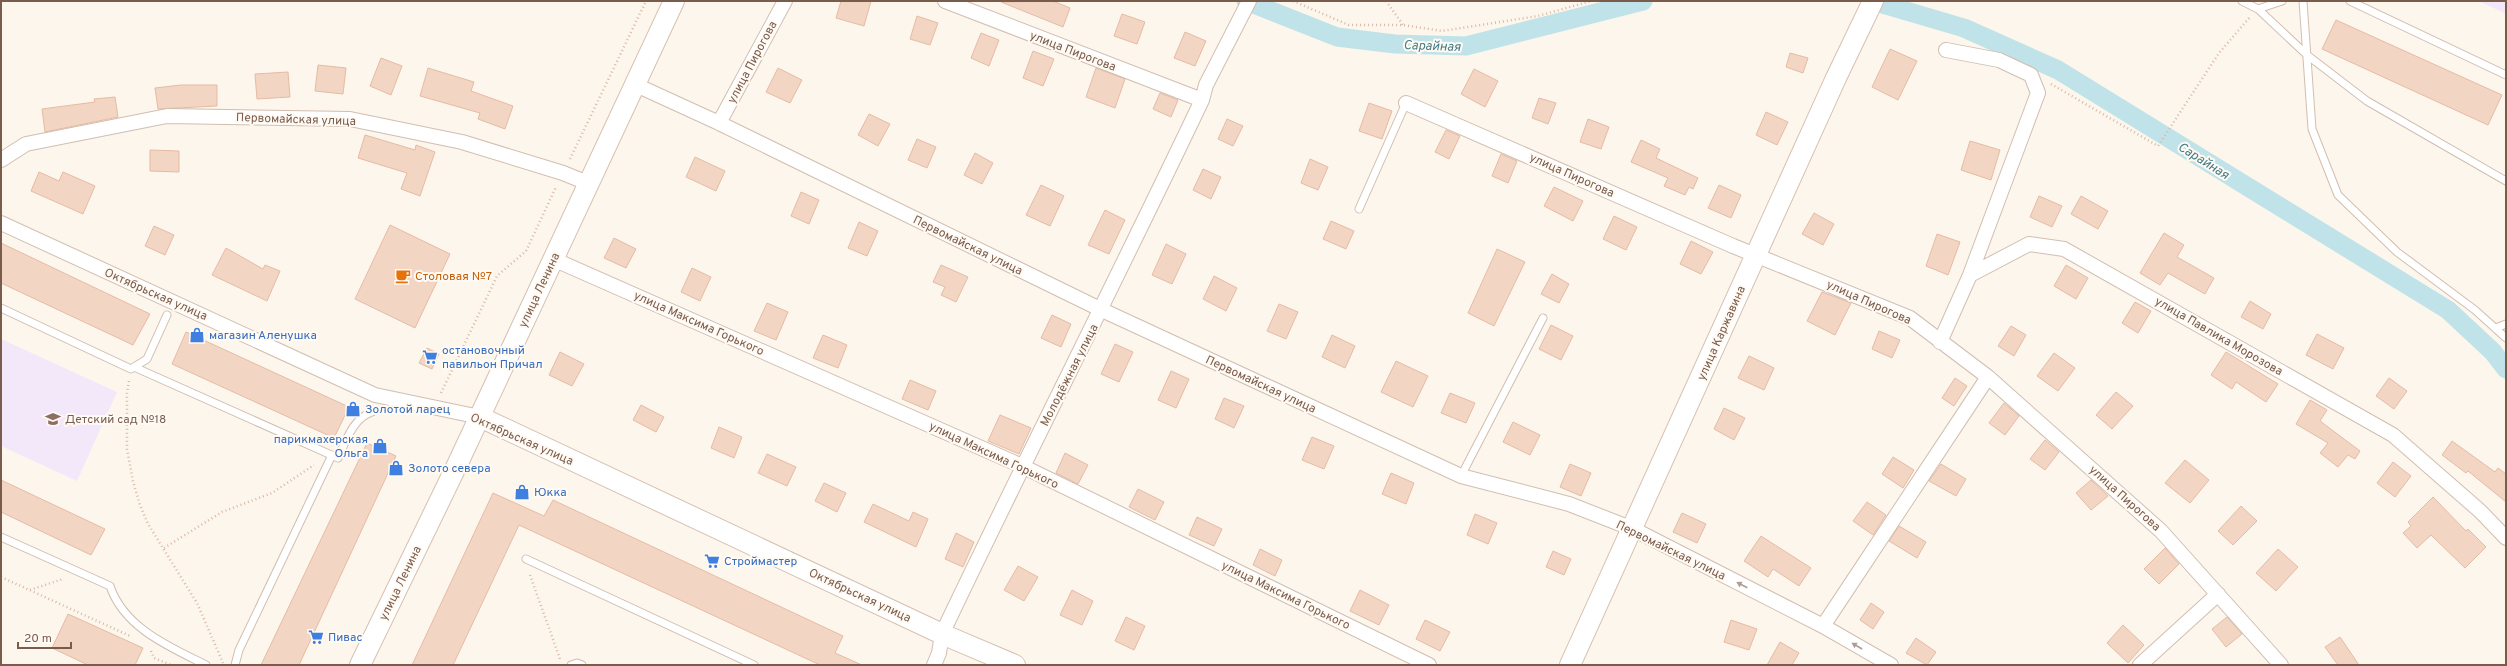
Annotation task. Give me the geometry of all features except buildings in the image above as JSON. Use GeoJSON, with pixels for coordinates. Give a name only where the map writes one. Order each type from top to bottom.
{"type":"FeatureCollection","features":[{"type":"Feature","properties":{"kind":"street","name":"улица Ленина"},"geometry":{"type":"LineString","coordinates":[[360,665],[480,417],[553,259],[590,184],[674,1]]}},
{"type":"Feature","properties":{"kind":"street","name":"улица Пирогова"},"geometry":{"type":"LineString","coordinates":[[719,123],[785,1]]}},
{"type":"Feature","properties":{"kind":"street","name":"улица Пирогова"},"geometry":{"type":"LineString","coordinates":[[945,1],[1202,100]]}},
{"type":"Feature","properties":{"kind":"street","name":"Молодёжная улица"},"geometry":{"type":"LineString","coordinates":[[934,665],[939,653],[942,634],[1022,466],[1102,310],[1202,100],[1206,85],[1249,1]]}},
{"type":"Feature","properties":{"kind":"street","name":"улица Каржавина"},"geometry":{"type":"LineString","coordinates":[[1570,665],[1633,529],[1836,78],[1873,1]]}},
{"type":"Feature","properties":{"kind":"street"},"geometry":{"type":"LineString","coordinates":[[1940,342],[1970,275],[2038,93],[2031,76],[1999,60],[1946,50]]}},
{"type":"Feature","properties":{"kind":"street","name":"Первомайская улица"},"geometry":{"type":"LineString","coordinates":[[636,84],[1102,310],[1461,476],[1569,504],[1633,529],[1823,626],[1891,665]]}},
{"type":"Feature","properties":{"kind":"street","name":"улица Пирогова"},"geometry":{"type":"LineString","coordinates":[[1406,103],[1733,246],[1756,254],[1910,318],[1940,342],[1988,376],[2161,531],[2281,665]]}},
{"type":"Feature","properties":{"kind":"street","name":"Первомайская улица"},"geometry":{"type":"LineString","coordinates":[[1,160],[26,144],[167,116],[350,119],[462,142],[563,173],[590,184]]}},
{"type":"Feature","properties":{"kind":"street","name":"Октябрьская улица"},"geometry":{"type":"LineString","coordinates":[[1,223],[375,395],[435,406],[480,417],[942,634],[1015,665]]}},
{"type":"Feature","properties":{"kind":"street","name":"улица Павлика Морозова"},"geometry":{"type":"LineString","coordinates":[[1970,275],[2029,244],[2064,249],[2393,435],[2480,511],[2506,538]]}},
{"type":"Feature","properties":{"kind":"street","name":"улица Максима Горького"},"geometry":{"type":"LineString","coordinates":[[553,259],[1022,466],[1429,665]]}},
{"type":"Feature","properties":{"kind":"street"},"geometry":{"type":"LineString","coordinates":[[1823,626],[1988,376]]}},
{"type":"Feature","properties":{"kind":"street"},"geometry":{"type":"LineString","coordinates":[[2140,665],[2218,594]]}},
{"type":"Feature","properties":{"kind":"lane"},"geometry":{"type":"LineString","coordinates":[[2242,1],[2258,9],[2307,55],[2367,101],[2506,181]]}},
{"type":"Feature","properties":{"kind":"lane"},"geometry":{"type":"LineString","coordinates":[[2258,9],[2282,1]]}},
{"type":"Feature","properties":{"kind":"lane"},"geometry":{"type":"LineString","coordinates":[[2303,1],[2312,129],[2338,195],[2397,252],[2475,310],[2506,338]]}},
{"type":"Feature","properties":{"kind":"lane"},"geometry":{"type":"LineString","coordinates":[[2350,1],[2506,75]]}},
{"type":"Feature","properties":{"kind":"lane"},"geometry":{"type":"LineString","coordinates":[[1359,209],[1406,103]]}},
{"type":"Feature","properties":{"kind":"lane"},"geometry":{"type":"LineString","coordinates":[[1,308],[338,458],[353,428],[366,414],[372,412]]}},
{"type":"Feature","properties":{"kind":"lane"},"geometry":{"type":"LineString","coordinates":[[133,368],[147,359],[167,315]]}},
{"type":"Feature","properties":{"kind":"lane"},"geometry":{"type":"LineString","coordinates":[[1461,476],[1543,318]]}},
{"type":"Feature","properties":{"kind":"lane"},"geometry":{"type":"LineString","coordinates":[[2496,328],[2506,324]]}},
{"type":"Feature","properties":{"kind":"lane"},"geometry":{"type":"LineString","coordinates":[[235,665],[239,650],[332,455]]}},
{"type":"Feature","properties":{"kind":"lane"},"geometry":{"type":"LineString","coordinates":[[1,537],[110,586],[121,608],[147,632],[163,644],[206,665]]}},
{"type":"Feature","properties":{"kind":"lane"},"geometry":{"type":"LineString","coordinates":[[526,559],[754,665]]}},
{"type":"Feature","properties":{"kind":"lane"},"geometry":{"type":"LineString","coordinates":[[571,665],[578,663],[582,665]]}},
{"type":"Feature","properties":{"kind":"path"},"geometry":{"type":"LineString","coordinates":[[435,406],[497,276],[526,251],[646,1]]}},
{"type":"Feature","properties":{"kind":"path"},"geometry":{"type":"LineString","coordinates":[[1293,1],[1349,25],[1403,26],[1442,30],[1538,16],[1591,1]]}},
{"type":"Feature","properties":{"kind":"path"},"geometry":{"type":"LineString","coordinates":[[1386,1],[1403,26]]}},
{"type":"Feature","properties":{"kind":"path"},"geometry":{"type":"LineString","coordinates":[[2031,76],[2055,86],[2158,146],[2219,53],[2258,9]]}},
{"type":"Feature","properties":{"kind":"path"},"geometry":{"type":"LineString","coordinates":[[133,368],[127,393],[128,449],[133,481],[148,524],[197,603],[224,665]]}},
{"type":"Feature","properties":{"kind":"path"},"geometry":{"type":"LineString","coordinates":[[164,548],[222,512],[272,493],[332,455]]}},
{"type":"Feature","properties":{"kind":"path"},"geometry":{"type":"LineString","coordinates":[[526,559],[531,580],[562,665]]}},
{"type":"Feature","properties":{"kind":"path"},"geometry":{"type":"LineString","coordinates":[[30,590],[80,573]]}},
{"type":"Feature","properties":{"kind":"path"},"geometry":{"type":"LineString","coordinates":[[1,577],[137,639]]}},
{"type":"Feature","properties":{"kind":"shaded area"},"geometry":{"type":"Polygon","coordinates":[[[2479,1],[2506,1],[2506,14],[2479,1]]]}},
{"type":"Feature","properties":{"kind":"shaded area","name":"Детский сад №18"},"geometry":{"type":"Polygon","coordinates":[[[1,339],[117,392],[77,481],[1,446],[1,339]]]}},
{"type":"Feature","properties":{"kind":"waterway","name":"Сарайная"},"geometry":{"type":"LineString","coordinates":[[1246,1],[1337,37],[1395,44],[1466,46],[1643,1]]}},
{"type":"Feature","properties":{"kind":"waterway","name":"Сарайная"},"geometry":{"type":"LineString","coordinates":[[1872,1],[1964,28],[2058,70],[2448,310],[2493,352],[2506,369]]}},
{"type":"Feature","properties":{"kind":"place","name":"Столовая №7"},"geometry":{"type":"Point","coordinates":[403,276]}},
{"type":"Feature","properties":{"kind":"place","name":"магазин Аленушка"},"geometry":{"type":"Point","coordinates":[197,335]}},
{"type":"Feature","properties":{"kind":"place","name":"остановочный павильон Причал"},"geometry":{"type":"Point","coordinates":[430,357]}},
{"type":"Feature","properties":{"kind":"place","name":"Золотой ларец"},"geometry":{"type":"Point","coordinates":[353,409]}},
{"type":"Feature","properties":{"kind":"place","name":"Детский сад №18"},"geometry":{"type":"Point","coordinates":[53,419]}},
{"type":"Feature","properties":{"kind":"place","name":"парикмахерская Ольга"},"geometry":{"type":"Point","coordinates":[380,446]}},
{"type":"Feature","properties":{"kind":"place","name":"Золото севера"},"geometry":{"type":"Point","coordinates":[396,468]}},
{"type":"Feature","properties":{"kind":"place","name":"Юкка"},"geometry":{"type":"Point","coordinates":[522,492]}},
{"type":"Feature","properties":{"kind":"place","name":"Строймастер"},"geometry":{"type":"Point","coordinates":[712,561]}},
{"type":"Feature","properties":{"kind":"place","name":"Пивас"},"geometry":{"type":"Point","coordinates":[316,637]}}]}
